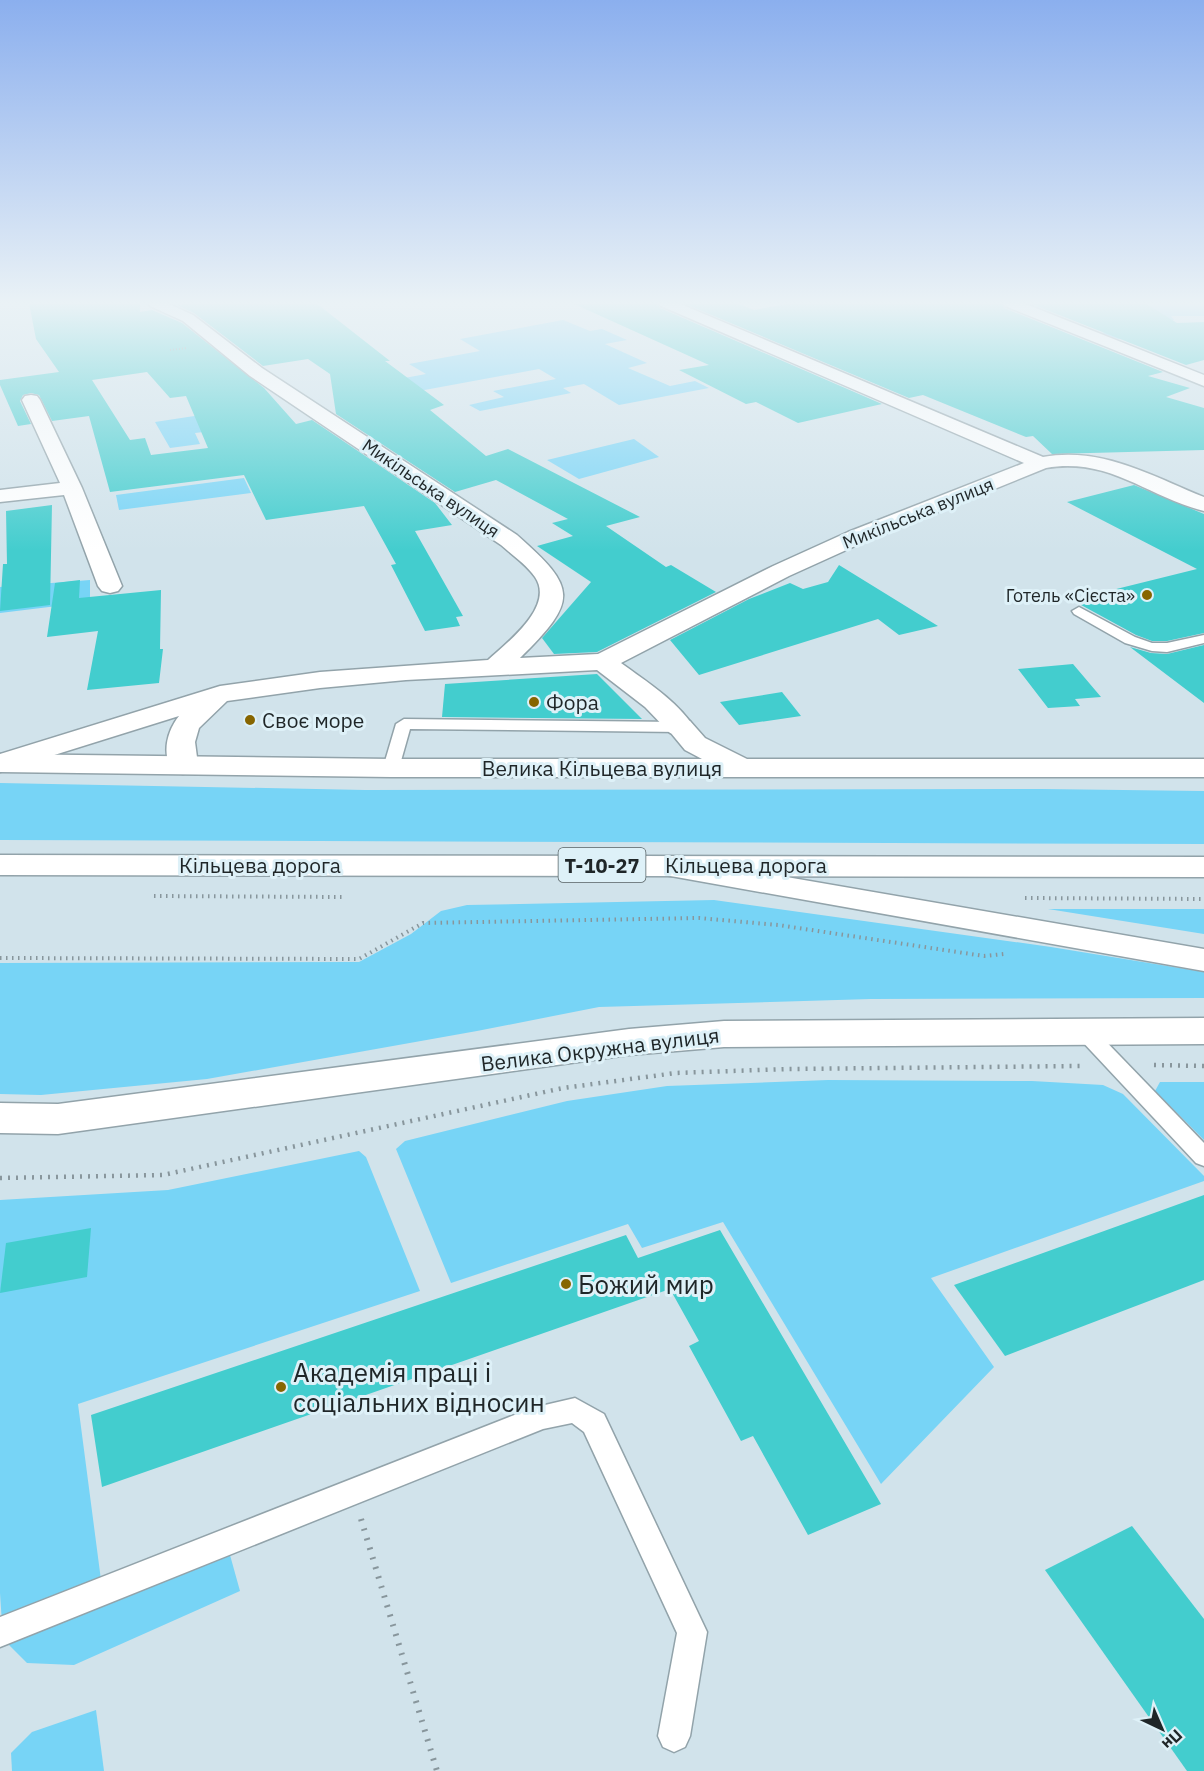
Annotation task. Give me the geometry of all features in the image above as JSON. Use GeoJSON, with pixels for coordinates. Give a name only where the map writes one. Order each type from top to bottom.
{"type":"FeatureCollection","features":[{"type":"Feature","properties":{"kind":"main road","name":"Микільська вулиця"},"geometry":{"type":"LineString","coordinates":[[276,386],[508,540],[538,567],[552,587],[552,605],[535,628],[495,668]]}},
{"type":"Feature","properties":{"kind":"main road"},"geometry":{"type":"LineString","coordinates":[[860,386],[1041,463]]}},
{"type":"Feature","properties":{"kind":"main road"},"geometry":{"type":"LineString","coordinates":[[31,400],[72,488],[110,586]]}},
{"type":"Feature","properties":{"kind":"main road","name":"Микільська вулиця"},"geometry":{"type":"LineString","coordinates":[[0,763],[220,694],[320,680],[406,672],[603,662],[781,571],[845,542],[1041,463],[1064,459],[1092,460],[1109,465],[1204,506]]}},
{"type":"Feature","properties":{"kind":"main road"},"geometry":{"type":"LineString","coordinates":[[0,496],[72,488]]}},
{"type":"Feature","properties":{"kind":"main road"},"geometry":{"type":"LineString","coordinates":[[603,662],[655,701],[681,726],[695,744],[743,768]]}},
{"type":"Feature","properties":{"kind":"main road"},"geometry":{"type":"LineString","coordinates":[[183,765],[179,742],[182,731],[189,720],[220,694]]}},
{"type":"Feature","properties":{"kind":"main road","name":"Велика Кільцева вулиця"},"geometry":{"type":"LineString","coordinates":[[0,763],[391,768],[1204,768]]}},
{"type":"Feature","properties":{"kind":"main road","name":"Кільцева дорога"},"geometry":{"type":"LineString","coordinates":[[0,865],[1204,867]]}},
{"type":"Feature","properties":{"kind":"main road"},"geometry":{"type":"LineString","coordinates":[[657,865],[1204,960]]}},
{"type":"Feature","properties":{"kind":"main road","name":"Велика Окружна вулиця"},"geometry":{"type":"LineString","coordinates":[[0,1118],[58,1119],[629,1042],[724,1034],[1204,1031]]}},
{"type":"Feature","properties":{"kind":"lane"},"geometry":{"type":"LineString","coordinates":[[1079,611],[1137,643],[1150,647],[1162,648],[1204,639]]}},
{"type":"Feature","properties":{"kind":"lane"},"geometry":{"type":"LineString","coordinates":[[391,768],[404,724],[681,726]]}},
{"type":"Feature","properties":{"kind":"lane"},"geometry":{"type":"LineString","coordinates":[[1085,1032],[1204,1158]]}},
{"type":"Feature","properties":{"kind":"lane"},"geometry":{"type":"LineString","coordinates":[[0,1632],[542,1417],[575,1410],[594,1423],[692,1632],[674,1736]]}},
{"type":"Feature","properties":{"kind":"path"},"geometry":{"type":"LineString","coordinates":[[142,895],[343,897]]}},
{"type":"Feature","properties":{"kind":"path"},"geometry":{"type":"LineString","coordinates":[[1015,898],[1204,899]]}},
{"type":"Feature","properties":{"kind":"path"},"geometry":{"type":"LineString","coordinates":[[0,958],[359,959],[423,923],[699,918],[778,925],[984,956],[999,956],[1008,952]]}},
{"type":"Feature","properties":{"kind":"path"},"geometry":{"type":"LineString","coordinates":[[0,1178],[163,1175],[563,1088],[676,1073],[788,1069],[1204,1066]]}},
{"type":"Feature","properties":{"kind":"path"},"geometry":{"type":"LineString","coordinates":[[353,1492],[437,1771]]}},
{"type":"Feature","properties":{"kind":"shaded area"},"geometry":{"type":"Polygon","coordinates":[[[410,386],[448,386],[419,391],[410,386]]]}},
{"type":"Feature","properties":{"kind":"shaded area"},"geometry":{"type":"Polygon","coordinates":[[[521,386],[575,386],[563,388],[571,393],[480,411],[469,405],[504,397],[493,391],[521,386]]]}},
{"type":"Feature","properties":{"kind":"shaded area"},"geometry":{"type":"Polygon","coordinates":[[[587,386],[704,386],[709,388],[619,405],[587,386]]]}},
{"type":"Feature","properties":{"kind":"shaded area"},"geometry":{"type":"Polygon","coordinates":[[[247,408],[237,428],[195,433],[200,444],[170,448],[155,422],[247,408]]]}},
{"type":"Feature","properties":{"kind":"shaded area"},"geometry":{"type":"Polygon","coordinates":[[[634,439],[659,457],[579,479],[547,460],[634,439]]]}},
{"type":"Feature","properties":{"kind":"shaded area"},"geometry":{"type":"Polygon","coordinates":[[[244,478],[251,493],[119,510],[116,495],[244,478]]]}},
{"type":"Feature","properties":{"kind":"shaded area"},"geometry":{"type":"Polygon","coordinates":[[[90,580],[90,602],[0,613],[0,587],[90,580]]]}},
{"type":"Feature","properties":{"kind":"shaded area"},"geometry":{"type":"Polygon","coordinates":[[[0,783],[365,790],[1042,789],[1204,791],[1204,844],[0,840],[0,783]]]}},
{"type":"Feature","properties":{"kind":"shaded area"},"geometry":{"type":"Polygon","coordinates":[[[714,900],[1051,947],[1204,972],[1204,998],[871,999],[599,1007],[207,1079],[41,1095],[0,1094],[0,963],[359,962],[411,934],[441,911],[467,905],[714,900]]]}},
{"type":"Feature","properties":{"kind":"shaded area"},"geometry":{"type":"Polygon","coordinates":[[[1048,909],[1204,909],[1204,934],[1048,909]]]}},
{"type":"Feature","properties":{"kind":"shaded area"},"geometry":{"type":"Polygon","coordinates":[[[828,1080],[1032,1081],[1103,1085],[1123,1094],[1204,1176],[1204,1181],[931,1278],[994,1367],[881,1484],[723,1222],[642,1248],[628,1224],[451,1283],[396,1149],[405,1141],[567,1101],[667,1086],[828,1080]]]}},
{"type":"Feature","properties":{"kind":"shaded area"},"geometry":{"type":"Polygon","coordinates":[[[1160,1082],[1204,1082],[1204,1140],[1155,1091],[1160,1082]]]}},
{"type":"Feature","properties":{"kind":"shaded area"},"geometry":{"type":"Polygon","coordinates":[[[359,1151],[366,1157],[420,1291],[78,1404],[104,1603],[230,1555],[240,1591],[74,1665],[27,1663],[3,1639],[0,1593],[0,1200],[168,1190],[359,1151]]]}},
{"type":"Feature","properties":{"kind":"shaded area"},"geometry":{"type":"Polygon","coordinates":[[[96,1710],[104,1771],[12,1771],[11,1753],[32,1732],[96,1710]]]}},
{"type":"Feature","properties":{"kind":"building"},"geometry":{"type":"Polygon","coordinates":[[[0,386],[96,386],[130,440],[145,438],[151,455],[208,448],[186,396],[170,398],[159,386],[261,386],[296,424],[312,420],[435,503],[452,525],[415,531],[463,616],[456,617],[460,626],[425,631],[391,565],[396,564],[364,506],[266,520],[244,475],[110,492],[89,416],[52,421],[39,395],[31,393],[23,395],[20,401],[31,424],[18,426],[0,386]]]}},
{"type":"Feature","properties":{"kind":"building"},"geometry":{"type":"Polygon","coordinates":[[[332,386],[418,386],[444,405],[430,410],[486,456],[508,449],[640,517],[606,526],[666,567],[671,565],[716,592],[597,652],[554,654],[542,638],[591,582],[537,546],[573,536],[552,523],[568,519],[496,480],[455,492],[336,414],[332,386]]]}},
{"type":"Feature","properties":{"kind":"building"},"geometry":{"type":"Polygon","coordinates":[[[710,386],[840,386],[882,404],[798,423],[756,402],[746,404],[710,386]]]}},
{"type":"Feature","properties":{"kind":"building"},"geometry":{"type":"Polygon","coordinates":[[[880,386],[1182,386],[1190,388],[1166,397],[1204,408],[1204,450],[1052,454],[1033,436],[1026,437],[923,395],[909,398],[880,386]]]}},
{"type":"Feature","properties":{"kind":"building"},"geometry":{"type":"Polygon","coordinates":[[[1134,485],[1204,514],[1204,633],[1167,641],[1152,641],[1136,635],[1072,600],[1197,569],[1067,502],[1134,485]]]}},
{"type":"Feature","properties":{"kind":"building"},"geometry":{"type":"Polygon","coordinates":[[[52,505],[50,605],[0,611],[3,564],[7,564],[6,511],[52,505]]]}},
{"type":"Feature","properties":{"kind":"building"},"geometry":{"type":"Polygon","coordinates":[[[839,565],[938,626],[899,635],[878,619],[699,675],[670,640],[749,599],[790,583],[803,589],[828,582],[839,565]]]}},
{"type":"Feature","properties":{"kind":"building"},"geometry":{"type":"Polygon","coordinates":[[[80,580],[79,598],[161,590],[160,649],[163,649],[159,683],[87,690],[98,631],[47,637],[55,583],[80,580]]]}},
{"type":"Feature","properties":{"kind":"building"},"geometry":{"type":"Polygon","coordinates":[[[1204,645],[1204,703],[1130,647],[1151,653],[1167,654],[1204,645]]]}},
{"type":"Feature","properties":{"kind":"building"},"geometry":{"type":"Polygon","coordinates":[[[1073,664],[1101,697],[1075,699],[1080,706],[1048,708],[1018,669],[1073,664]]]}},
{"type":"Feature","properties":{"kind":"building","name":"Фора"},"geometry":{"type":"Polygon","coordinates":[[[597,674],[642,719],[442,717],[445,684],[597,674]]]}},
{"type":"Feature","properties":{"kind":"building"},"geometry":{"type":"Polygon","coordinates":[[[782,692],[801,716],[739,725],[720,702],[782,692]]]}},
{"type":"Feature","properties":{"kind":"building"},"geometry":{"type":"Polygon","coordinates":[[[1204,1195],[1204,1280],[1005,1356],[954,1285],[1204,1195]]]}},
{"type":"Feature","properties":{"kind":"building"},"geometry":{"type":"Polygon","coordinates":[[[91,1228],[87,1277],[0,1293],[6,1243],[91,1228]]]}},
{"type":"Feature","properties":{"kind":"building","name":"Академія праці і соціальних відносин"},"geometry":{"type":"Polygon","coordinates":[[[720,1230],[881,1504],[808,1535],[753,1436],[741,1441],[689,1346],[699,1341],[670,1289],[102,1487],[91,1415],[626,1235],[638,1258],[720,1230]]]}},
{"type":"Feature","properties":{"kind":"building"},"geometry":{"type":"Polygon","coordinates":[[[1132,1526],[1204,1619],[1204,1771],[1187,1771],[1045,1570],[1132,1526]]]}},
{"type":"Feature","properties":{"kind":"place","name":"Готель «Сієста»"},"geometry":{"type":"Point","coordinates":[1147,595]}},
{"type":"Feature","properties":{"kind":"place","name":"Фора"},"geometry":{"type":"Point","coordinates":[534,702]}},
{"type":"Feature","properties":{"kind":"place","name":"Своє море"},"geometry":{"type":"Point","coordinates":[250,720]}},
{"type":"Feature","properties":{"kind":"place","name":"Божий мир"},"geometry":{"type":"Point","coordinates":[566,1284]}},
{"type":"Feature","properties":{"kind":"place","name":"Академія праці і соціальних відносин"},"geometry":{"type":"Point","coordinates":[281,1387]}}]}
